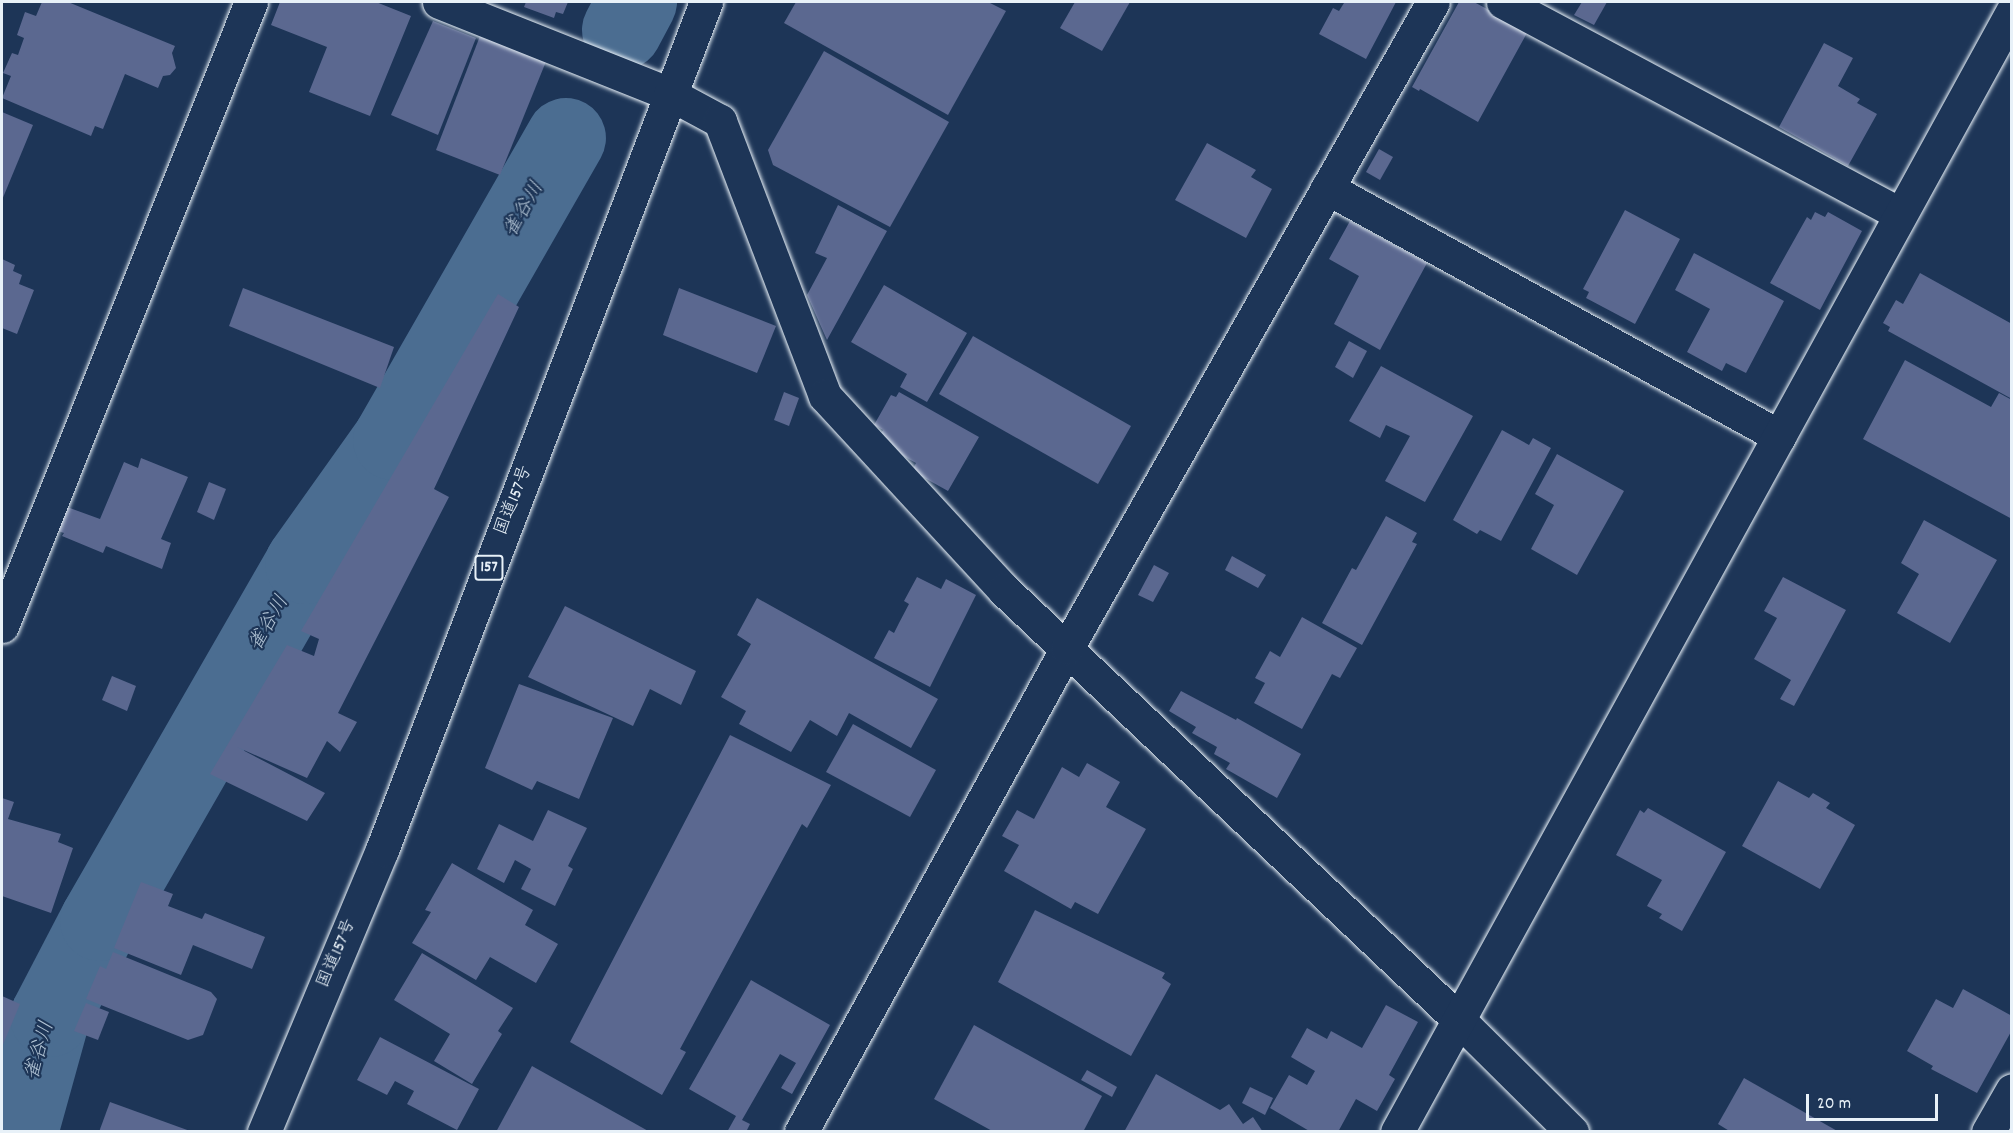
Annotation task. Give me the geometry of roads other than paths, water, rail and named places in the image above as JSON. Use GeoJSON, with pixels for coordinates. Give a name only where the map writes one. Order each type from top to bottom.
{"type":"FeatureCollection","features":[{"type":"Feature","properties":{"kind":"main road"},"geometry":{"type":"LineString","coordinates":[[2,626],[251,2]]}},
{"type":"Feature","properties":{"kind":"main road"},"geometry":{"type":"LineString","coordinates":[[439,2],[670,94],[720,121],[825,396],[1004,590],[1459,1020],[1572,1131]]}},
{"type":"Feature","properties":{"kind":"main road","name":"国道157号"},"geometry":{"type":"LineString","coordinates":[[264,1131],[386,839],[706,2]]}},
{"type":"Feature","properties":{"kind":"main road"},"geometry":{"type":"LineString","coordinates":[[801,1131],[1067,648],[1433,2]]}},
{"type":"Feature","properties":{"kind":"main road"},"geometry":{"type":"LineString","coordinates":[[1503,2],[1900,214]]}},
{"type":"Feature","properties":{"kind":"main road"},"geometry":{"type":"LineString","coordinates":[[1397,1131],[2012,12]]}},
{"type":"Feature","properties":{"kind":"main road"},"geometry":{"type":"LineString","coordinates":[[1327,188],[1779,436]]}},
{"type":"Feature","properties":{"kind":"waterway","name":"雀谷川"},"geometry":{"type":"LineString","coordinates":[[622,30],[637,2]]}},
{"type":"Feature","properties":{"kind":"waterway","name":"雀谷川"},"geometry":{"type":"LineString","coordinates":[[18,1132],[50,1017],[100,921],[305,564],[393,440],[566,138]]}}]}
